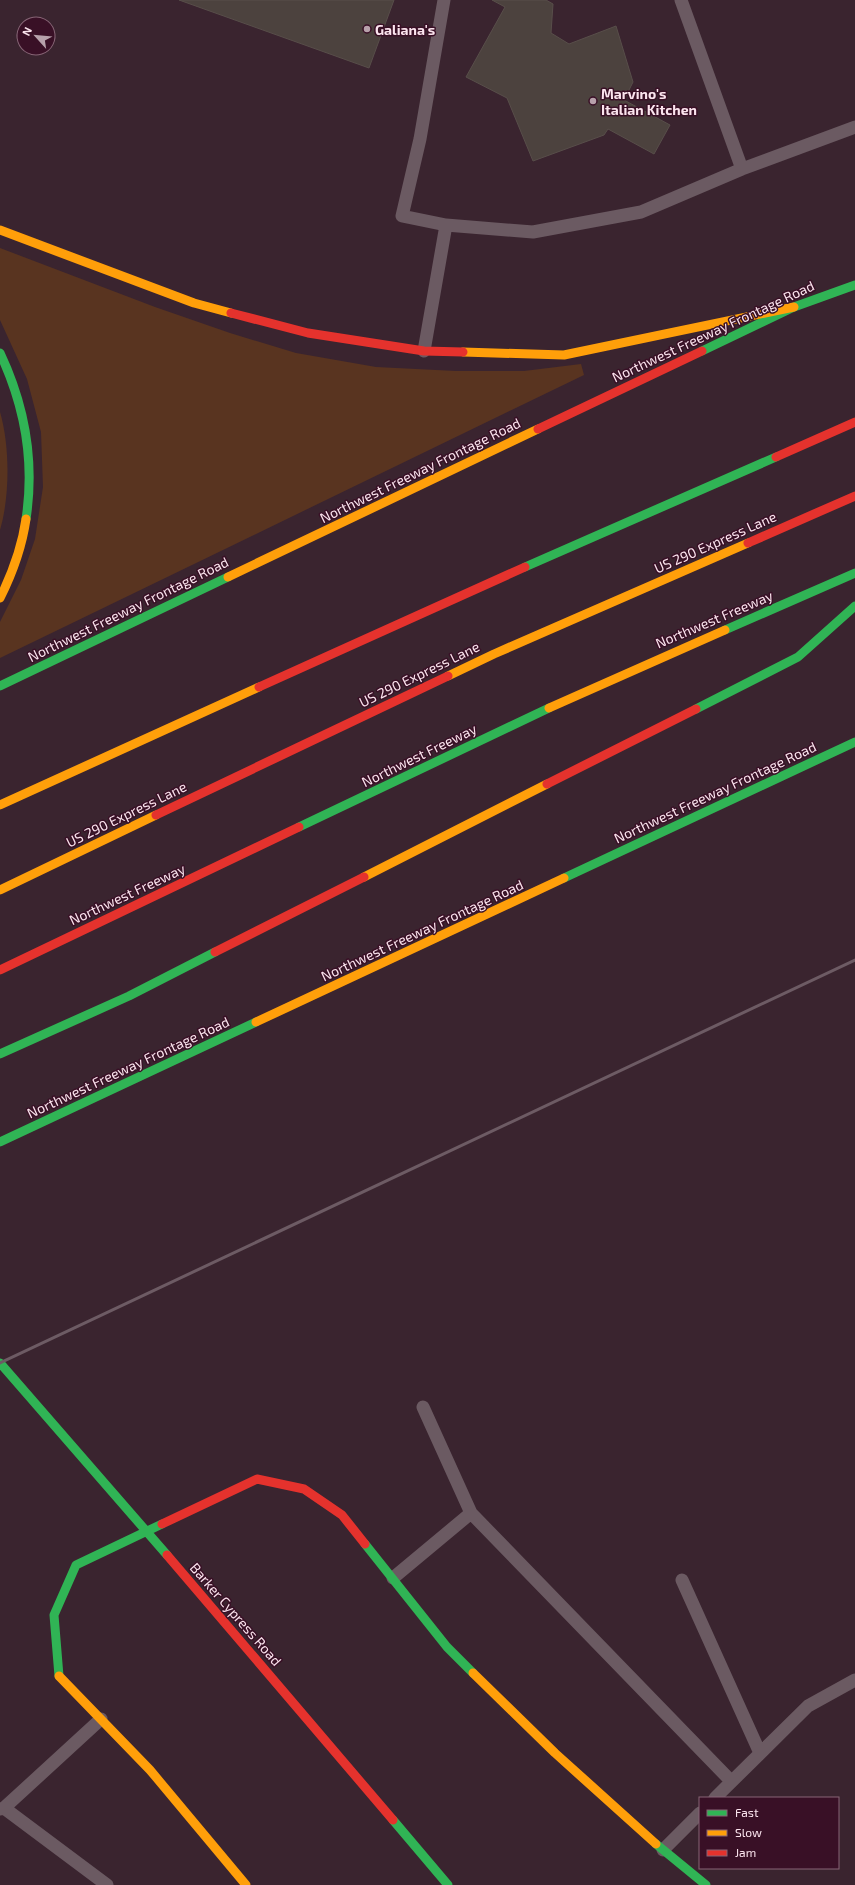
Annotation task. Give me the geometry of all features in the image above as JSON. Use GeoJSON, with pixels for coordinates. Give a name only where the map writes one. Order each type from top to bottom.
{"type":"FeatureCollection","features":[{"type":"Feature","properties":{"kind":"main road"},"geometry":{"type":"LineString","coordinates":[[0,230],[194,303],[308,333],[424,351],[564,355],[794,307]]}},
{"type":"Feature","properties":{"kind":"main road","name":"Northwest Freeway Frontage Road"},"geometry":{"type":"LineString","coordinates":[[0,686],[794,307],[855,285]]}},
{"type":"Feature","properties":{"kind":"main road"},"geometry":{"type":"LineString","coordinates":[[0,353],[13,381],[22,411],[28,443],[30,475],[28,506],[16,563],[0,598]]}},
{"type":"Feature","properties":{"kind":"main road"},"geometry":{"type":"LineString","coordinates":[[0,805],[396,624],[855,422]]}},
{"type":"Feature","properties":{"kind":"main road","name":"US 290 Express Lane"},"geometry":{"type":"LineString","coordinates":[[0,890],[494,654],[855,496]]}},
{"type":"Feature","properties":{"kind":"main road","name":"Northwest Freeway"},"geometry":{"type":"LineString","coordinates":[[0,970],[591,688],[855,573]]}},
{"type":"Feature","properties":{"kind":"main road"},"geometry":{"type":"LineString","coordinates":[[0,1054],[129,996],[798,656],[855,606]]}},
{"type":"Feature","properties":{"kind":"main road","name":"Northwest Freeway Frontage Road"},"geometry":{"type":"LineString","coordinates":[[0,1142],[855,742]]}},
{"type":"Feature","properties":{"kind":"main road","name":"Barker Cypress Road"},"geometry":{"type":"LineString","coordinates":[[0,1363],[254,1655],[448,1885]]}},
{"type":"Feature","properties":{"kind":"main road"},"geometry":{"type":"LineString","coordinates":[[246,1885],[150,1770],[58,1675],[54,1615],[76,1565],[257,1479],[304,1489],[342,1515],[447,1647],[554,1753],[663,1850],[706,1885]]}},
{"type":"Feature","properties":{"kind":"lane"},"geometry":{"type":"LineString","coordinates":[[444,0],[420,139],[402,216],[446,225],[533,232],[642,212],[742,169],[855,127]]}},
{"type":"Feature","properties":{"kind":"lane"},"geometry":{"type":"LineString","coordinates":[[681,0],[742,169]]}},
{"type":"Feature","properties":{"kind":"lane"},"geometry":{"type":"LineString","coordinates":[[424,351],[446,225]]}},
{"type":"Feature","properties":{"kind":"lane"},"geometry":{"type":"LineString","coordinates":[[423,1407],[471,1513],[731,1781]]}},
{"type":"Feature","properties":{"kind":"lane"},"geometry":{"type":"LineString","coordinates":[[393,1578],[471,1513]]}},
{"type":"Feature","properties":{"kind":"lane"},"geometry":{"type":"LineString","coordinates":[[682,1580],[760,1753]]}},
{"type":"Feature","properties":{"kind":"lane"},"geometry":{"type":"LineString","coordinates":[[716,1797],[808,1706],[855,1680]]}},
{"type":"Feature","properties":{"kind":"lane"},"geometry":{"type":"LineString","coordinates":[[101,1719],[2,1808],[107,1885]]}},
{"type":"Feature","properties":{"kind":"lane"},"geometry":{"type":"LineString","coordinates":[[663,1850],[699,1814]]}},
{"type":"Feature","properties":{"kind":"shaded area"},"geometry":{"type":"Polygon","coordinates":[[[0,248],[155,307],[230,333],[296,353],[376,367],[456,371],[524,371],[581,364],[584,375],[0,658],[0,622],[21,580],[35,539],[43,487],[41,432],[27,379],[0,320],[0,248]]]}},
{"type":"Feature","properties":{"kind":"shaded area"},"geometry":{"type":"Polygon","coordinates":[[[0,412],[6,440],[8,471],[6,502],[0,530],[0,412]]]}},
{"type":"Feature","properties":{"kind":"building"},"geometry":{"type":"Polygon","coordinates":[[[179,0],[394,0],[369,68],[179,0]]]}},
{"type":"Feature","properties":{"kind":"building"},"geometry":{"type":"Polygon","coordinates":[[[492,0],[546,0],[553,4],[551,33],[569,44],[616,26],[633,82],[624,100],[670,125],[654,154],[608,129],[604,135],[533,161],[507,98],[466,77],[505,7],[492,0]]]}},
{"type":"Feature","properties":{"kind":"railway"},"geometry":{"type":"LineString","coordinates":[[0,1363],[855,960]]}},
{"type":"Feature","properties":{"kind":"traffic: fast"},"geometry":{"type":"LineString","coordinates":[[702,351],[794,307],[855,285]]}},
{"type":"Feature","properties":{"kind":"traffic: fast"},"geometry":{"type":"LineString","coordinates":[[0,353],[16,393],[26,434],[29,476],[26,519]]}},
{"type":"Feature","properties":{"kind":"traffic: fast"},"geometry":{"type":"LineString","coordinates":[[525,567],[776,457]]}},
{"type":"Feature","properties":{"kind":"traffic: fast"},"geometry":{"type":"LineString","coordinates":[[725,630],[855,573]]}},
{"type":"Feature","properties":{"kind":"traffic: fast"},"geometry":{"type":"LineString","coordinates":[[0,686],[228,577]]}},
{"type":"Feature","properties":{"kind":"traffic: fast"},"geometry":{"type":"LineString","coordinates":[[696,709],[798,657],[855,606]]}},
{"type":"Feature","properties":{"kind":"traffic: fast"},"geometry":{"type":"LineString","coordinates":[[299,827],[549,708]]}},
{"type":"Feature","properties":{"kind":"traffic: fast"},"geometry":{"type":"LineString","coordinates":[[564,878],[855,742]]}},
{"type":"Feature","properties":{"kind":"traffic: fast"},"geometry":{"type":"LineString","coordinates":[[0,1054],[129,996],[215,952]]}},
{"type":"Feature","properties":{"kind":"traffic: fast"},"geometry":{"type":"LineString","coordinates":[[0,1142],[256,1022]]}},
{"type":"Feature","properties":{"kind":"traffic: fast"},"geometry":{"type":"LineString","coordinates":[[0,1363],[167,1555]]}},
{"type":"Feature","properties":{"kind":"traffic: fast"},"geometry":{"type":"LineString","coordinates":[[59,1676],[54,1615],[76,1565],[162,1524]]}},
{"type":"Feature","properties":{"kind":"traffic: fast"},"geometry":{"type":"LineString","coordinates":[[365,1544],[447,1647],[473,1673]]}},
{"type":"Feature","properties":{"kind":"traffic: fast"},"geometry":{"type":"LineString","coordinates":[[393,1820],[448,1885]]}},
{"type":"Feature","properties":{"kind":"traffic: fast"},"geometry":{"type":"LineString","coordinates":[[656,1844],[706,1885]]}},
{"type":"Feature","properties":{"kind":"traffic: slow"},"geometry":{"type":"LineString","coordinates":[[0,230],[194,303],[231,313]]}},
{"type":"Feature","properties":{"kind":"traffic: slow"},"geometry":{"type":"LineString","coordinates":[[463,352],[564,355],[794,307]]}},
{"type":"Feature","properties":{"kind":"traffic: slow"},"geometry":{"type":"LineString","coordinates":[[228,577],[538,429]]}},
{"type":"Feature","properties":{"kind":"traffic: slow"},"geometry":{"type":"LineString","coordinates":[[0,598],[16,559],[22,540],[26,519]]}},
{"type":"Feature","properties":{"kind":"traffic: slow"},"geometry":{"type":"LineString","coordinates":[[448,676],[494,654],[748,543]]}},
{"type":"Feature","properties":{"kind":"traffic: slow"},"geometry":{"type":"LineString","coordinates":[[549,708],[725,630]]}},
{"type":"Feature","properties":{"kind":"traffic: slow"},"geometry":{"type":"LineString","coordinates":[[0,805],[259,687]]}},
{"type":"Feature","properties":{"kind":"traffic: slow"},"geometry":{"type":"LineString","coordinates":[[364,877],[547,784]]}},
{"type":"Feature","properties":{"kind":"traffic: slow"},"geometry":{"type":"LineString","coordinates":[[0,890],[156,815]]}},
{"type":"Feature","properties":{"kind":"traffic: slow"},"geometry":{"type":"LineString","coordinates":[[256,1022],[564,878]]}},
{"type":"Feature","properties":{"kind":"traffic: slow"},"geometry":{"type":"LineString","coordinates":[[473,1673],[555,1753],[656,1844]]}},
{"type":"Feature","properties":{"kind":"traffic: slow"},"geometry":{"type":"LineString","coordinates":[[59,1676],[150,1770],[246,1885]]}},
{"type":"Feature","properties":{"kind":"traffic: jam"},"geometry":{"type":"LineString","coordinates":[[231,313],[308,333],[424,351],[463,352]]}},
{"type":"Feature","properties":{"kind":"traffic: jam"},"geometry":{"type":"LineString","coordinates":[[538,429],[702,351]]}},
{"type":"Feature","properties":{"kind":"traffic: jam"},"geometry":{"type":"LineString","coordinates":[[776,457],[855,422]]}},
{"type":"Feature","properties":{"kind":"traffic: jam"},"geometry":{"type":"LineString","coordinates":[[748,543],[855,496]]}},
{"type":"Feature","properties":{"kind":"traffic: jam"},"geometry":{"type":"LineString","coordinates":[[259,687],[525,567]]}},
{"type":"Feature","properties":{"kind":"traffic: jam"},"geometry":{"type":"LineString","coordinates":[[156,815],[448,676]]}},
{"type":"Feature","properties":{"kind":"traffic: jam"},"geometry":{"type":"LineString","coordinates":[[547,784],[696,709]]}},
{"type":"Feature","properties":{"kind":"traffic: jam"},"geometry":{"type":"LineString","coordinates":[[0,970],[299,827]]}},
{"type":"Feature","properties":{"kind":"traffic: jam"},"geometry":{"type":"LineString","coordinates":[[215,952],[364,877]]}},
{"type":"Feature","properties":{"kind":"traffic: jam"},"geometry":{"type":"LineString","coordinates":[[162,1524],[257,1479],[304,1489],[342,1515],[365,1544]]}},
{"type":"Feature","properties":{"kind":"traffic: jam"},"geometry":{"type":"LineString","coordinates":[[167,1555],[393,1820]]}},
{"type":"Feature","properties":{"kind":"place","name":"Galiana's"},"geometry":{"type":"Point","coordinates":[367,29]}},
{"type":"Feature","properties":{"kind":"place","name":"Marvino's Italian Kitchen"},"geometry":{"type":"Point","coordinates":[593,101]}}]}
